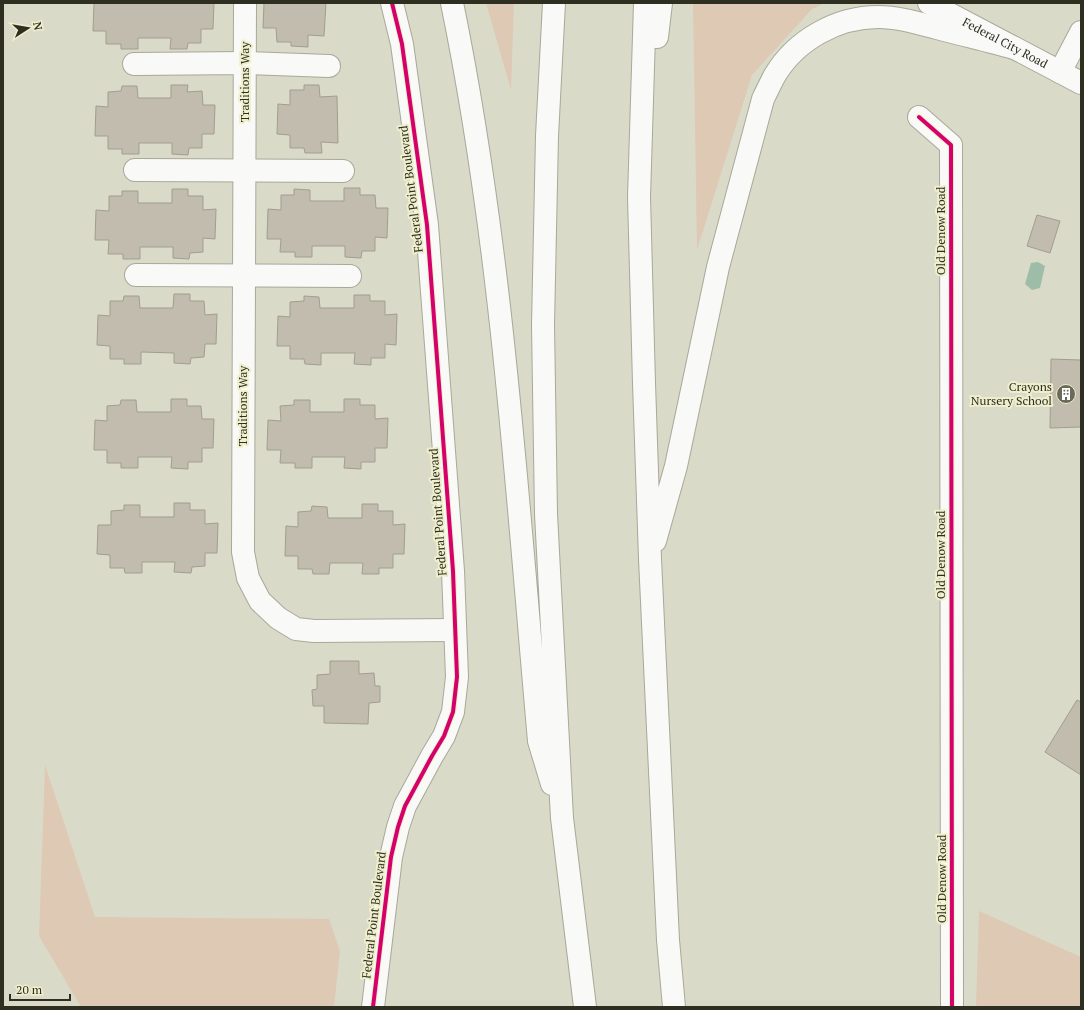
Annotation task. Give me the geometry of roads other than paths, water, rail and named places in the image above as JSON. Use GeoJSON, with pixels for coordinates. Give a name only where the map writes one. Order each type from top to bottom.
{"type":"FeatureCollection","features":[{"type":"Feature","properties":{"kind":"main road","name":"Traditions Way"},"geometry":{"type":"LineString","coordinates":[[245,3],[243,552],[248,578],[260,601],[278,618],[296,629],[314,631],[454,630]]}},
{"type":"Feature","properties":{"kind":"main road","name":"Federal Point Boulevard"},"geometry":{"type":"LineString","coordinates":[[373,1007],[391,856],[398,827],[405,806],[444,736],[453,712],[457,677],[454,630],[453,570],[427,225],[402,44],[392,3]]}},
{"type":"Feature","properties":{"kind":"main road"},"geometry":{"type":"LineString","coordinates":[[452,3],[483,185],[504,350],[539,741],[562,818]]}},
{"type":"Feature","properties":{"kind":"main road"},"geometry":{"type":"LineString","coordinates":[[553,3],[547,136],[543,341],[546,514],[562,818],[584,1007]]}},
{"type":"Feature","properties":{"kind":"main road"},"geometry":{"type":"LineString","coordinates":[[645,3],[639,197],[644,382],[650,559],[668,940],[674,1007]]}},
{"type":"Feature","properties":{"kind":"main road"},"geometry":{"type":"LineString","coordinates":[[639,197],[661,3]]}},
{"type":"Feature","properties":{"kind":"main road","name":"Federal City Road"},"geometry":{"type":"LineString","coordinates":[[929,3],[1081,83]]}},
{"type":"Feature","properties":{"kind":"main road"},"geometry":{"type":"LineString","coordinates":[[650,559],[676,466],[718,267],[763,100],[775,75],[791,54],[809,39],[832,27],[854,20],[877,17],[900,19],[1014,48]]}},
{"type":"Feature","properties":{"kind":"main road"},"geometry":{"type":"LineString","coordinates":[[1060,72],[1081,32]]}},
{"type":"Feature","properties":{"kind":"main road"},"geometry":{"type":"LineString","coordinates":[[134,64],[245,62],[329,66]]}},
{"type":"Feature","properties":{"kind":"main road","name":"Old Denow Road"},"geometry":{"type":"LineString","coordinates":[[919,117],[951,145],[952,1007]]}},
{"type":"Feature","properties":{"kind":"main road"},"geometry":{"type":"LineString","coordinates":[[135,170],[344,171]]}},
{"type":"Feature","properties":{"kind":"main road"},"geometry":{"type":"LineString","coordinates":[[136,275],[350,276]]}},
{"type":"Feature","properties":{"kind":"place","name":"Crayons Nursery School"},"geometry":{"type":"Point","coordinates":[1066,394]}}]}
